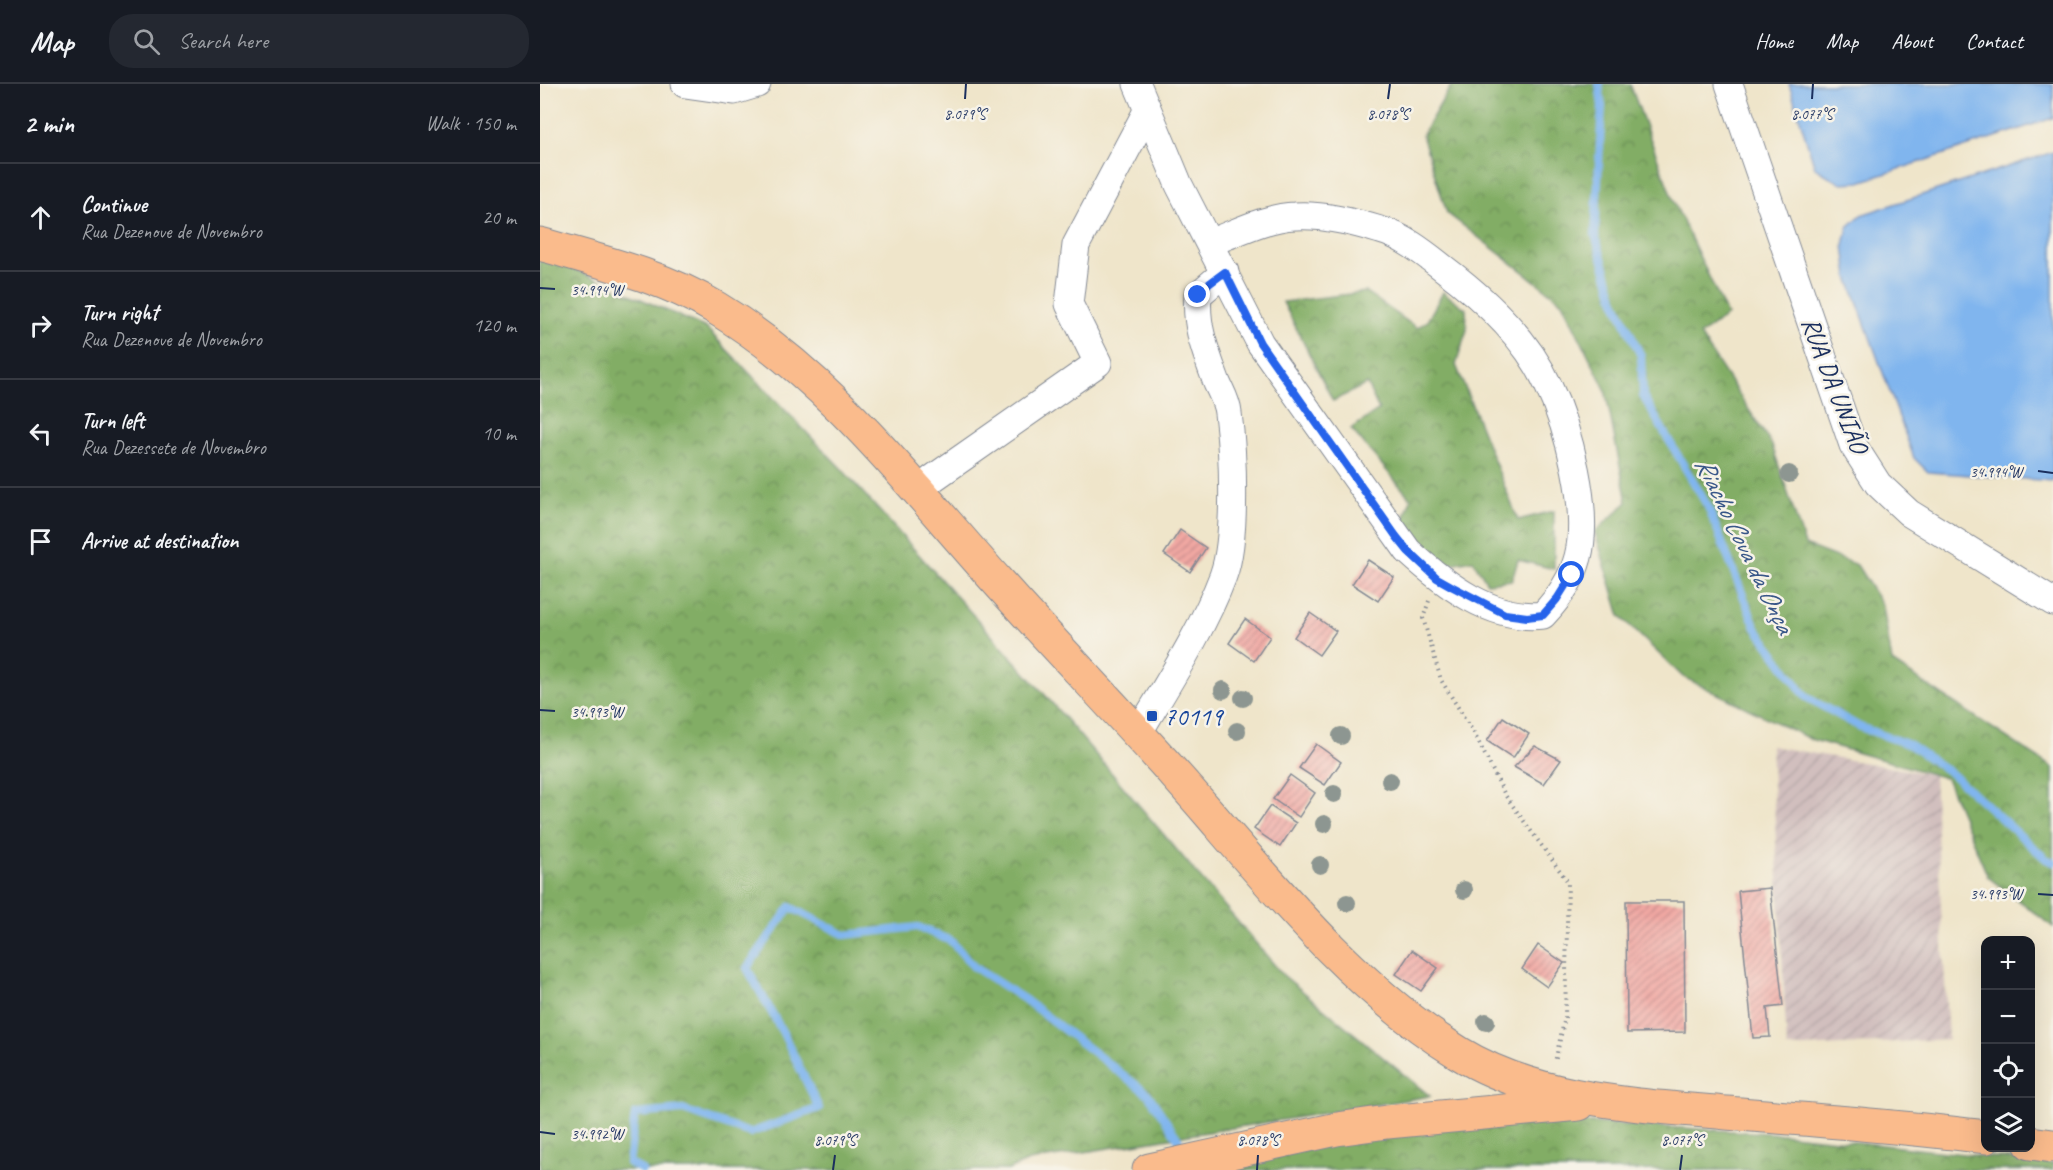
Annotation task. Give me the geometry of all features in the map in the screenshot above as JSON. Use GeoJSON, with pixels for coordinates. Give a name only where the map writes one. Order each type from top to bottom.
{"type":"FeatureCollection","features":[{"type":"Feature","properties":{"kind":"highway"},"geometry":{"type":"LineString","coordinates":[[540,244],[635,271],[703,301],[780,350],[834,399],[1067,660],[1139,732],[1280,896],[1353,970],[1461,1054],[1520,1081],[1601,1102],[1981,1137]]}},
{"type":"Feature","properties":{"kind":"highway"},"geometry":{"type":"LineString","coordinates":[[1149,1170],[1337,1129],[1387,1122],[1601,1102]]}},
{"type":"Feature","properties":{"kind":"highway"},"geometry":{"type":"LineString","coordinates":[[2035,1144],[2053,1146]]}},
{"type":"Feature","properties":{"kind":"street"},"geometry":{"type":"LineString","coordinates":[[1137,84],[1179,185],[1260,343],[1396,536],[1408,551],[1437,578],[1505,614],[1527,617],[1543,615],[1557,599],[1572,575],[1578,556],[1581,526],[1579,494],[1565,430],[1548,383],[1525,348],[1485,302],[1421,250],[1383,230],[1336,220],[1295,216],[1272,220],[1209,243]]}},
{"type":"Feature","properties":{"kind":"street","name":"RUA DA UNIÃO"},"geometry":{"type":"LineString","coordinates":[[1729,84],[1854,445],[1878,484],[1910,513],[2053,602]]}},
{"type":"Feature","properties":{"kind":"street"},"geometry":{"type":"LineString","coordinates":[[696,85],[741,86]]}},
{"type":"Feature","properties":{"kind":"street"},"geometry":{"type":"LineString","coordinates":[[932,479],[1098,363],[1069,303],[1076,245],[1147,111]]}},
{"type":"Feature","properties":{"kind":"street"},"geometry":{"type":"LineString","coordinates":[[1139,732],[1178,666],[1224,574],[1232,513],[1233,471],[1228,410],[1206,354],[1197,314],[1198,295],[1225,272]]}},
{"type":"Feature","properties":{"kind":"path"},"geometry":{"type":"LineString","coordinates":[[1437,578],[1423,618],[1441,680],[1474,733],[1506,795],[1541,849],[1568,882],[1565,1017],[1550,1089]]}},
{"type":"Feature","properties":{"kind":"shaded area"},"geometry":{"type":"Polygon","coordinates":[[[1771,746],[1934,775],[1948,1039],[1787,1048],[1771,746]]]}},
{"type":"Feature","properties":{"kind":"green space"},"geometry":{"type":"Polygon","coordinates":[[[1452,84],[1630,84],[1673,200],[1727,315],[1700,335],[1772,445],[1805,545],[1857,565],[1883,606],[1892,662],[2053,768],[2053,927],[1988,877],[1946,778],[1810,739],[1683,677],[1620,616],[1595,532],[1627,502],[1605,389],[1562,302],[1447,213],[1422,135],[1452,84]]]}},
{"type":"Feature","properties":{"kind":"green space"},"geometry":{"type":"Polygon","coordinates":[[[540,254],[706,328],[840,467],[1047,697],[1283,975],[1430,1096],[1029,1161],[1008,1170],[540,1170],[540,254]]]}},
{"type":"Feature","properties":{"kind":"green space"},"geometry":{"type":"Polygon","coordinates":[[[1366,292],[1417,328],[1427,321],[1443,292],[1466,309],[1467,330],[1456,365],[1518,520],[1554,511],[1554,569],[1518,560],[1512,580],[1487,583],[1473,560],[1451,564],[1409,543],[1400,530],[1411,499],[1351,429],[1379,410],[1367,384],[1333,401],[1283,302],[1366,292]]]}},
{"type":"Feature","properties":{"kind":"green space"},"geometry":{"type":"Polygon","coordinates":[[[1595,1123],[1783,1134],[2053,1164],[2053,1170],[1219,1170],[1334,1142],[1456,1126],[1595,1123]]]}},
{"type":"Feature","properties":{"kind":"water"},"geometry":{"type":"Polygon","coordinates":[[[1789,84],[2053,84],[2053,118],[1860,182],[1840,183],[1815,168],[1789,84]]]}},
{"type":"Feature","properties":{"kind":"water"},"geometry":{"type":"Polygon","coordinates":[[[2053,152],[2053,481],[1928,472],[1914,458],[1848,277],[1844,245],[1848,227],[1861,215],[2053,152]]]}},
{"type":"Feature","properties":{"kind":"building"},"geometry":{"type":"Polygon","coordinates":[[[1180,530],[1206,548],[1190,572],[1164,554],[1180,530]]]}},
{"type":"Feature","properties":{"kind":"building"},"geometry":{"type":"Polygon","coordinates":[[[1368,560],[1394,577],[1378,601],[1352,584],[1368,560]]]}},
{"type":"Feature","properties":{"kind":"building"},"geometry":{"type":"Polygon","coordinates":[[[1310,613],[1336,631],[1319,655],[1294,637],[1310,613]]]}},
{"type":"Feature","properties":{"kind":"building"},"geometry":{"type":"Polygon","coordinates":[[[1245,619],[1270,637],[1254,661],[1229,643],[1245,619]]]}},
{"type":"Feature","properties":{"kind":"building"},"geometry":{"type":"Polygon","coordinates":[[[1503,717],[1529,734],[1513,758],[1487,741],[1503,717]]]}},
{"type":"Feature","properties":{"kind":"building"},"geometry":{"type":"Polygon","coordinates":[[[1316,744],[1341,762],[1325,785],[1299,768],[1316,744]]]}},
{"type":"Feature","properties":{"kind":"building"},"geometry":{"type":"Polygon","coordinates":[[[1535,746],[1561,760],[1544,784],[1514,767],[1535,746]]]}},
{"type":"Feature","properties":{"kind":"building"},"geometry":{"type":"Polygon","coordinates":[[[1290,775],[1315,793],[1299,817],[1273,799],[1290,775]]]}},
{"type":"Feature","properties":{"kind":"building"},"geometry":{"type":"Polygon","coordinates":[[[1270,806],[1296,823],[1280,847],[1254,829],[1270,806]]]}},
{"type":"Feature","properties":{"kind":"building"},"geometry":{"type":"Polygon","coordinates":[[[1770,888],[1783,1006],[1767,1008],[1770,1037],[1753,1038],[1738,891],[1770,888]]]}},
{"type":"Feature","properties":{"kind":"building"},"geometry":{"type":"Polygon","coordinates":[[[1626,901],[1684,901],[1685,1032],[1627,1033],[1626,901]]]}},
{"type":"Feature","properties":{"kind":"building"},"geometry":{"type":"Polygon","coordinates":[[[1538,945],[1564,963],[1547,987],[1522,969],[1538,945]]]}},
{"type":"Feature","properties":{"kind":"building"},"geometry":{"type":"Polygon","coordinates":[[[1412,950],[1438,968],[1421,991],[1396,974],[1412,950]]]}},
{"type":"Feature","properties":{"kind":"waterway","name":"Riacho Cova da Onça"},"geometry":{"type":"LineString","coordinates":[[1599,84],[1602,106],[1595,235],[1615,301],[1641,356],[1643,396],[1708,507],[1756,628],[1806,697],[1860,727],[1910,745],[1952,774],[2046,859],[2053,862]]}},
{"type":"Feature","properties":{"kind":"waterway"},"geometry":{"type":"LineString","coordinates":[[642,1170],[629,1163],[635,1114],[683,1110],[750,1133],[819,1108],[783,1033],[747,968],[790,907],[845,935],[918,927],[951,941],[974,967],[1024,999],[1148,1094],[1186,1151]]}},
{"type":"Feature","properties":{"kind":"place","name":"70119"},"geometry":{"type":"Point","coordinates":[1152,716]}},
{"type":"Feature","properties":{"kind":"route"},"geometry":{"type":"LineString","coordinates":[[1198,295],[1225,272],[1260,343],[1396,536],[1408,551],[1437,578],[1505,614],[1527,617],[1543,615],[1557,599],[1572,575]]}}]}
